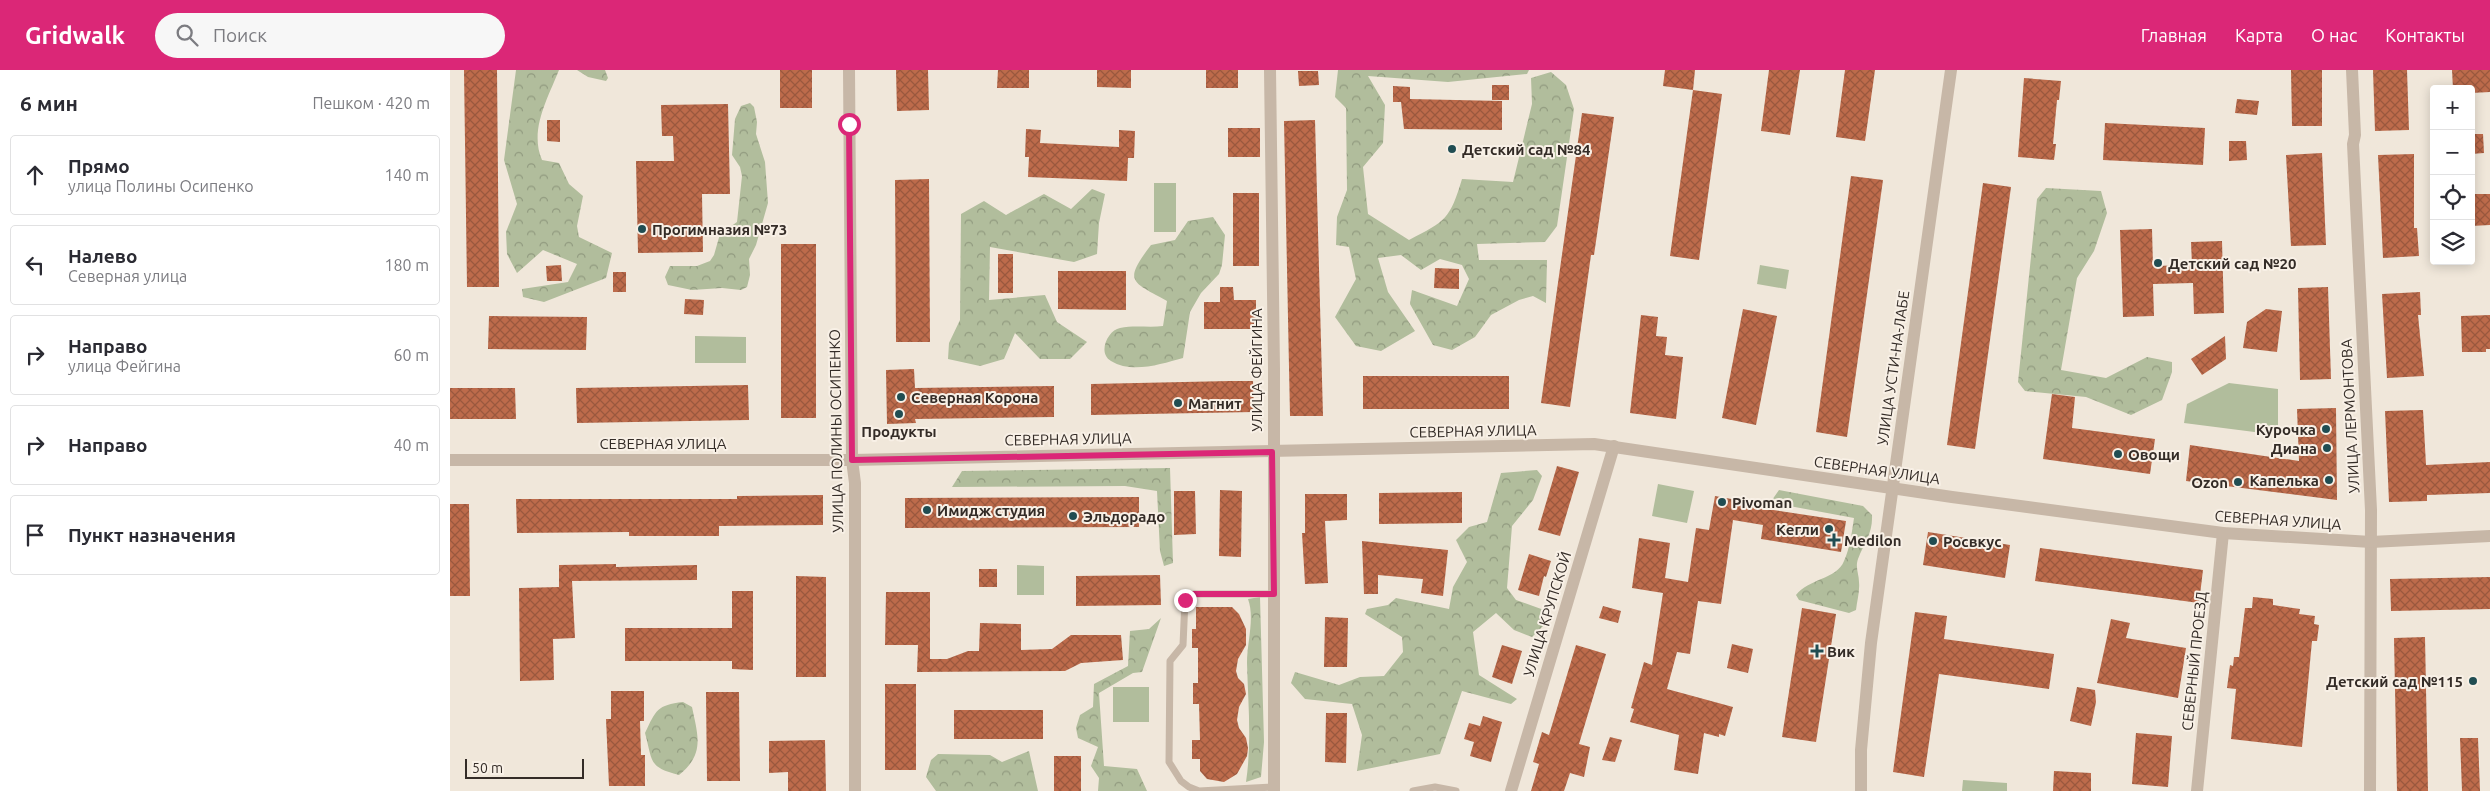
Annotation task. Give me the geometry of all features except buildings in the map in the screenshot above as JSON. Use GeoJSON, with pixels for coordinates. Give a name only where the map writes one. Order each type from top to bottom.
{"type":"FeatureCollection","features":[{"type":"Feature","properties":{"kind":"street","name":"УЛИЦА ПОЛИНЫ ОСИПЕНКО"},"geometry":{"type":"LineString","coordinates":[[849,70],[852,460],[855,483],[856,791]]}},
{"type":"Feature","properties":{"kind":"street","name":"УЛИЦА ФЕЙГИНА"},"geometry":{"type":"LineString","coordinates":[[1270,70],[1274,368],[1272,452],[1274,789]]}},
{"type":"Feature","properties":{"kind":"street","name":"УЛИЦА УСТИ-НА-ЛАБЕ"},"geometry":{"type":"LineString","coordinates":[[1860,791],[1861,750],[1871,643],[1951,70]]}},
{"type":"Feature","properties":{"kind":"street","name":"УЛИЦА ЛЕРМОНТОВА"},"geometry":{"type":"LineString","coordinates":[[2352,70],[2355,135],[2353,144],[2372,542],[2370,791]]}},
{"type":"Feature","properties":{"kind":"street","name":"СЕВЕРНАЯ УЛИЦА"},"geometry":{"type":"LineString","coordinates":[[450,460],[852,460],[1594,444],[1893,488],[2223,533],[2372,542],[2490,536]]}},
{"type":"Feature","properties":{"kind":"street","name":"УЛИЦА КРУПСКОЙ"},"geometry":{"type":"LineString","coordinates":[[1511,791],[1614,446]]}},
{"type":"Feature","properties":{"kind":"street","name":"СЕВЕРНЫЙ ПРОЕЗД"},"geometry":{"type":"LineString","coordinates":[[2197,791],[2223,533]]}},
{"type":"Feature","properties":{"kind":"lane"},"geometry":{"type":"LineString","coordinates":[[1274,594],[1194,594],[1187,597],[1183,604],[1183,645],[1170,661],[1169,762],[1181,781],[1189,787],[1199,790],[1274,789]]}},
{"type":"Feature","properties":{"kind":"lane"},"geometry":{"type":"LineString","coordinates":[[1413,791],[1435,787],[1456,791]]}},
{"type":"Feature","properties":{"kind":"green space"},"geometry":{"type":"Polygon","coordinates":[[[516,70],[559,70],[545,103],[539,126],[539,149],[542,160],[559,163],[569,184],[583,196],[577,226],[579,237],[612,253],[606,278],[544,302],[523,297],[522,289],[568,282],[577,264],[543,250],[517,273],[507,254],[506,232],[517,204],[504,160],[516,70]]]}},
{"type":"Feature","properties":{"kind":"green space"},"geometry":{"type":"Polygon","coordinates":[[[577,70],[605,70],[608,78],[606,81],[588,77],[577,70]]]}},
{"type":"Feature","properties":{"kind":"green space"},"geometry":{"type":"Polygon","coordinates":[[[1338,70],[1529,70],[1527,74],[1448,82],[1368,76],[1385,105],[1383,143],[1363,167],[1368,214],[1409,240],[1439,223],[1445,217],[1454,203],[1462,179],[1513,182],[1532,104],[1531,78],[1551,72],[1566,85],[1574,109],[1557,226],[1545,242],[1477,244],[1479,260],[1547,260],[1546,303],[1533,296],[1519,300],[1491,315],[1475,337],[1452,350],[1433,345],[1410,304],[1412,290],[1457,306],[1469,279],[1462,265],[1440,259],[1421,270],[1401,255],[1378,258],[1388,292],[1415,331],[1381,351],[1356,346],[1335,317],[1356,279],[1349,247],[1336,245],[1337,217],[1347,190],[1346,108],[1335,97],[1338,70]]]}},
{"type":"Feature","properties":{"kind":"green space"},"geometry":{"type":"Polygon","coordinates":[[[750,103],[754,107],[757,122],[756,134],[765,162],[768,203],[756,245],[749,259],[750,275],[747,287],[741,290],[722,288],[692,290],[668,285],[665,277],[670,266],[697,266],[710,261],[714,255],[720,234],[737,222],[742,176],[740,167],[732,155],[735,119],[741,106],[750,103]]]}},
{"type":"Feature","properties":{"kind":"green space"},"geometry":{"type":"Polygon","coordinates":[[[1154,183],[1176,183],[1176,232],[1154,232],[1154,183]]]}},
{"type":"Feature","properties":{"kind":"green space"},"geometry":{"type":"Polygon","coordinates":[[[2046,188],[2101,191],[2107,213],[2094,251],[2077,278],[2061,370],[2106,378],[2147,357],[2172,362],[2172,372],[2162,400],[2131,415],[2086,397],[2025,391],[2018,382],[2037,199],[2046,188]]]}},
{"type":"Feature","properties":{"kind":"green space"},"geometry":{"type":"Polygon","coordinates":[[[1092,189],[1105,194],[1099,223],[1097,254],[1074,262],[990,247],[989,300],[1045,295],[1057,322],[1087,342],[1070,359],[1040,359],[1015,333],[1004,359],[980,366],[948,359],[949,343],[960,320],[961,214],[984,201],[1006,215],[1044,194],[1071,209],[1092,189]]]}},
{"type":"Feature","properties":{"kind":"green space"},"geometry":{"type":"Polygon","coordinates":[[[1213,217],[1225,235],[1222,265],[1219,274],[1201,293],[1190,312],[1183,358],[1147,367],[1128,367],[1111,361],[1105,353],[1105,348],[1108,337],[1116,330],[1131,327],[1163,326],[1167,301],[1145,289],[1135,279],[1134,274],[1142,257],[1151,245],[1175,240],[1188,221],[1213,217]]]}},
{"type":"Feature","properties":{"kind":"green space"},"geometry":{"type":"Polygon","coordinates":[[[1760,265],[1789,270],[1786,289],[1757,284],[1760,265]]]}},
{"type":"Feature","properties":{"kind":"green space"},"geometry":{"type":"Polygon","coordinates":[[[695,336],[746,337],[746,363],[695,363],[695,336]]]}},
{"type":"Feature","properties":{"kind":"green space"},"geometry":{"type":"Polygon","coordinates":[[[2229,383],[2278,389],[2278,435],[2184,423],[2187,404],[2229,383]]]}},
{"type":"Feature","properties":{"kind":"green space"},"geometry":{"type":"Polygon","coordinates":[[[1170,468],[1173,563],[1164,566],[1160,551],[1157,491],[1125,486],[952,487],[962,471],[1170,468]]]}},
{"type":"Feature","properties":{"kind":"green space"},"geometry":{"type":"Polygon","coordinates":[[[1537,470],[1542,476],[1533,500],[1512,526],[1507,588],[1516,600],[1544,610],[1544,625],[1532,637],[1514,630],[1496,613],[1473,632],[1479,675],[1517,699],[1511,704],[1462,691],[1440,754],[1357,771],[1362,735],[1352,704],[1305,699],[1291,683],[1295,672],[1339,685],[1360,677],[1384,676],[1403,652],[1402,637],[1365,614],[1367,609],[1388,605],[1396,598],[1449,609],[1453,587],[1467,562],[1456,540],[1469,527],[1487,522],[1501,473],[1537,470]]]}},
{"type":"Feature","properties":{"kind":"green space"},"geometry":{"type":"Polygon","coordinates":[[[1658,484],[1694,491],[1687,523],[1652,516],[1658,484]]]}},
{"type":"Feature","properties":{"kind":"green space"},"geometry":{"type":"Polygon","coordinates":[[[1779,490],[1863,506],[1872,515],[1870,533],[1857,562],[1859,592],[1856,610],[1849,613],[1799,600],[1796,595],[1808,585],[1835,572],[1840,567],[1848,551],[1854,518],[1784,505],[1772,500],[1779,490]]]}},
{"type":"Feature","properties":{"kind":"green space"},"geometry":{"type":"Polygon","coordinates":[[[1017,565],[1044,566],[1044,595],[1017,595],[1017,565]]]}},
{"type":"Feature","properties":{"kind":"green space"},"geometry":{"type":"Polygon","coordinates":[[[1260,597],[1264,742],[1261,777],[1246,782],[1249,737],[1247,655],[1251,622],[1248,599],[1260,597]]]}},
{"type":"Feature","properties":{"kind":"green space"},"geometry":{"type":"Polygon","coordinates":[[[1161,618],[1142,672],[1133,673],[1099,693],[1104,766],[1137,769],[1147,791],[1098,791],[1099,778],[1091,766],[1098,747],[1078,738],[1076,728],[1080,715],[1093,707],[1094,684],[1128,666],[1130,631],[1149,629],[1161,618]]]}},
{"type":"Feature","properties":{"kind":"green space"},"geometry":{"type":"Polygon","coordinates":[[[1113,687],[1149,687],[1149,722],[1113,722],[1113,687]]]}},
{"type":"Feature","properties":{"kind":"green space"},"geometry":{"type":"Polygon","coordinates":[[[683,702],[692,707],[698,744],[693,760],[679,775],[662,769],[653,762],[645,733],[658,710],[668,705],[683,702]]]}},
{"type":"Feature","properties":{"kind":"green space"},"geometry":{"type":"Polygon","coordinates":[[[1029,751],[1038,791],[936,791],[926,777],[931,760],[938,754],[990,755],[1002,762],[1029,751]]]}},
{"type":"Feature","properties":{"kind":"green space"},"geometry":{"type":"Polygon","coordinates":[[[1963,780],[2007,783],[2007,791],[1962,791],[1963,780]]]}},
{"type":"Feature","properties":{"kind":"place","name":"Детский сад №84"},"geometry":{"type":"Point","coordinates":[1452,149]}},
{"type":"Feature","properties":{"kind":"place","name":"Прогимназия №73"},"geometry":{"type":"Point","coordinates":[642,229]}},
{"type":"Feature","properties":{"kind":"place","name":"Детский сад №20"},"geometry":{"type":"Point","coordinates":[2158,263]}},
{"type":"Feature","properties":{"kind":"place","name":"Северная Корона"},"geometry":{"type":"Point","coordinates":[901,397]}},
{"type":"Feature","properties":{"kind":"place","name":"Магнит"},"geometry":{"type":"Point","coordinates":[1178,403]}},
{"type":"Feature","properties":{"kind":"place","name":"Продукты"},"geometry":{"type":"Point","coordinates":[899,414]}},
{"type":"Feature","properties":{"kind":"place","name":"Курочка"},"geometry":{"type":"Point","coordinates":[2326,429]}},
{"type":"Feature","properties":{"kind":"place","name":"Диана"},"geometry":{"type":"Point","coordinates":[2327,448]}},
{"type":"Feature","properties":{"kind":"place","name":"Овощи"},"geometry":{"type":"Point","coordinates":[2118,454]}},
{"type":"Feature","properties":{"kind":"place","name":"Капелька"},"geometry":{"type":"Point","coordinates":[2329,480]}},
{"type":"Feature","properties":{"kind":"place","name":"Ozon"},"geometry":{"type":"Point","coordinates":[2238,482]}},
{"type":"Feature","properties":{"kind":"place","name":"Pivoman"},"geometry":{"type":"Point","coordinates":[1722,502]}},
{"type":"Feature","properties":{"kind":"place","name":"Имидж студия"},"geometry":{"type":"Point","coordinates":[927,510]}},
{"type":"Feature","properties":{"kind":"place","name":"Эльдорадо"},"geometry":{"type":"Point","coordinates":[1073,516]}},
{"type":"Feature","properties":{"kind":"place","name":"Кегли"},"geometry":{"type":"Point","coordinates":[1829,529]}},
{"type":"Feature","properties":{"kind":"place","name":"Medilon"},"geometry":{"type":"Point","coordinates":[1834,540]}},
{"type":"Feature","properties":{"kind":"place","name":"Росвкус"},"geometry":{"type":"Point","coordinates":[1933,541]}},
{"type":"Feature","properties":{"kind":"place","name":"Вик"},"geometry":{"type":"Point","coordinates":[1817,651]}},
{"type":"Feature","properties":{"kind":"place","name":"Детский сад №115"},"geometry":{"type":"Point","coordinates":[2473,681]}},
{"type":"Feature","properties":{"kind":"route"},"geometry":{"type":"LineString","coordinates":[[849,124],[852,460],[1272,452],[1274,594],[1194,594],[1185,600]]}}]}
